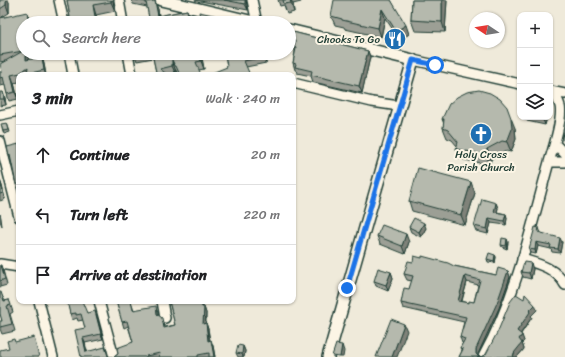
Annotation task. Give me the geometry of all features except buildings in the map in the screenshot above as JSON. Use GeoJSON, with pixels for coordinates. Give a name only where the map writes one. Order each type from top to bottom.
{"type":"FeatureCollection","features":[{"type":"Feature","properties":{"kind":"street"},"geometry":{"type":"LineString","coordinates":[[59,0],[62,16]]}},
{"type":"Feature","properties":{"kind":"street"},"geometry":{"type":"LineString","coordinates":[[119,0],[122,16]]}},
{"type":"Feature","properties":{"kind":"street"},"geometry":{"type":"LineString","coordinates":[[161,0],[181,2],[232,16]]}},
{"type":"Feature","properties":{"kind":"street"},"geometry":{"type":"LineString","coordinates":[[252,0],[255,16]]}},
{"type":"Feature","properties":{"kind":"street"},"geometry":{"type":"LineString","coordinates":[[296,32],[517,83]]}},
{"type":"Feature","properties":{"kind":"street"},"geometry":{"type":"LineString","coordinates":[[70,60],[72,72]]}},
{"type":"Feature","properties":{"kind":"street"},"geometry":{"type":"LineString","coordinates":[[129,60],[131,72]]}},
{"type":"Feature","properties":{"kind":"street"},"geometry":{"type":"LineString","coordinates":[[328,357],[413,60]]}},
{"type":"Feature","properties":{"kind":"street"},"geometry":{"type":"LineString","coordinates":[[296,84],[372,102],[399,106]]}},
{"type":"Feature","properties":{"kind":"street"},"geometry":{"type":"LineString","coordinates":[[553,91],[565,94]]}},
{"type":"Feature","properties":{"kind":"street"},"geometry":{"type":"LineString","coordinates":[[483,357],[496,334],[516,281],[555,144],[561,112],[560,105],[553,93]]}},
{"type":"Feature","properties":{"kind":"street"},"geometry":{"type":"LineString","coordinates":[[0,115],[16,112]]}},
{"type":"Feature","properties":{"kind":"street"},"geometry":{"type":"LineString","coordinates":[[0,141],[16,205]]}},
{"type":"Feature","properties":{"kind":"street"},"geometry":{"type":"LineString","coordinates":[[555,144],[565,154]]}},
{"type":"Feature","properties":{"kind":"street"},"geometry":{"type":"LineString","coordinates":[[549,162],[565,162]]}},
{"type":"Feature","properties":{"kind":"street"},"geometry":{"type":"LineString","coordinates":[[522,259],[538,263],[556,273],[565,285]]}},
{"type":"Feature","properties":{"kind":"street"},"geometry":{"type":"LineString","coordinates":[[0,264],[16,267]]}},
{"type":"Feature","properties":{"kind":"street"},"geometry":{"type":"LineString","coordinates":[[41,304],[53,357]]}},
{"type":"Feature","properties":{"kind":"street"},"geometry":{"type":"LineString","coordinates":[[100,304],[114,357]]}},
{"type":"Feature","properties":{"kind":"street"},"geometry":{"type":"LineString","coordinates":[[163,304],[165,318]]}},
{"type":"Feature","properties":{"kind":"place","name":"Chooks To Go"},"geometry":{"type":"Point","coordinates":[395,39]}},
{"type":"Feature","properties":{"kind":"place","name":"Holy Cross Parish Church"},"geometry":{"type":"Point","coordinates":[481,134]}},
{"type":"Feature","properties":{"kind":"route"},"geometry":{"type":"LineString","coordinates":[[347,288],[413,60],[435,65]]}}]}
